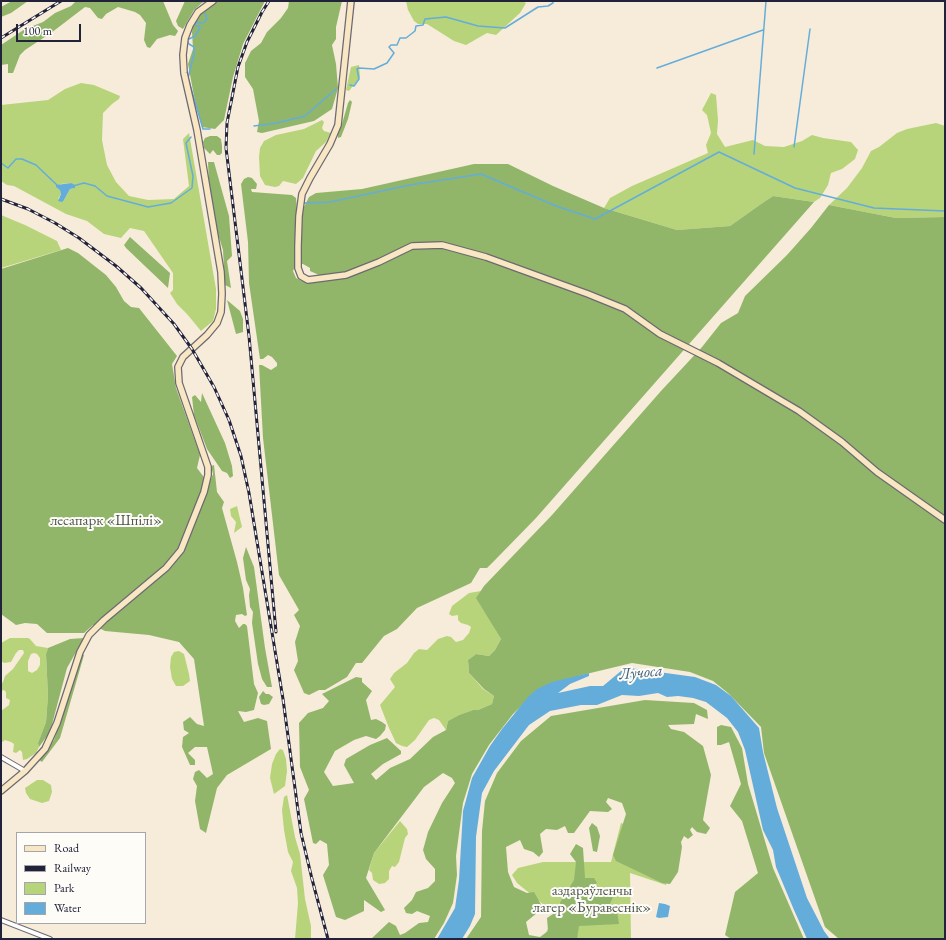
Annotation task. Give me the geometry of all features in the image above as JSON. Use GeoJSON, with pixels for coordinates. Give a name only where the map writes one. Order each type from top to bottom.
{"type":"FeatureCollection","features":[{"type":"Feature","properties":{"kind":"street"},"geometry":{"type":"LineString","coordinates":[[1,791],[25,771],[45,749],[56,723],[80,652],[89,635],[104,620],[166,568],[181,550],[190,530],[206,485],[208,467],[179,383],[178,367],[180,361],[208,335],[217,323],[221,312],[221,279],[218,250],[197,130],[184,73],[183,55],[185,38],[190,25],[198,12],[213,1]]}},
{"type":"Feature","properties":{"kind":"street"},"geometry":{"type":"LineString","coordinates":[[351,1],[338,125],[330,144],[302,194],[299,216],[298,246],[298,268],[301,276],[308,280],[346,275],[412,246],[442,246],[486,257],[588,294],[626,309],[660,334],[718,363],[799,411],[842,442],[877,472],[945,520]]}},
{"type":"Feature","properties":{"kind":"street"},"geometry":{"type":"LineString","coordinates":[[1,757],[25,771]]}},
{"type":"Feature","properties":{"kind":"street"},"geometry":{"type":"LineString","coordinates":[[1,920],[50,939]]}},
{"type":"Feature","properties":{"kind":"green space"},"geometry":{"type":"Polygon","coordinates":[[[12,1],[28,1],[11,13],[1,17],[1,7],[12,1]]]}},
{"type":"Feature","properties":{"kind":"green space"},"geometry":{"type":"Polygon","coordinates":[[[76,1],[163,1],[173,25],[178,31],[175,36],[170,35],[157,39],[150,48],[147,47],[144,40],[146,23],[140,15],[118,7],[106,14],[102,19],[98,18],[90,8],[85,7],[51,33],[25,50],[20,55],[13,73],[8,73],[8,64],[1,65],[1,45],[25,29],[43,22],[55,13],[71,6],[76,1]]]}},
{"type":"Feature","properties":{"kind":"green space"},"geometry":{"type":"Polygon","coordinates":[[[185,1],[204,1],[194,10],[183,29],[178,26],[176,21],[185,1]]]}},
{"type":"Feature","properties":{"kind":"green space"},"geometry":{"type":"Polygon","coordinates":[[[217,1],[265,1],[243,44],[233,77],[224,120],[215,129],[202,127],[188,64],[193,49],[192,32],[194,20],[217,1]]]}},
{"type":"Feature","properties":{"kind":"green space"},"geometry":{"type":"Polygon","coordinates":[[[289,1],[342,1],[336,27],[336,39],[332,45],[336,64],[338,88],[332,109],[314,121],[262,133],[257,132],[259,121],[253,89],[245,77],[245,63],[251,51],[261,43],[267,32],[281,18],[288,8],[289,1]]]}},
{"type":"Feature","properties":{"kind":"green space"},"geometry":{"type":"Polygon","coordinates":[[[406,1],[522,1],[526,3],[520,13],[496,35],[487,33],[466,45],[454,41],[427,24],[418,24],[414,21],[408,10],[406,1]]]}},
{"type":"Feature","properties":{"kind":"green space"},"geometry":{"type":"Polygon","coordinates":[[[359,65],[360,77],[349,91],[346,90],[351,67],[359,65]]]}},
{"type":"Feature","properties":{"kind":"green space"},"geometry":{"type":"Polygon","coordinates":[[[81,83],[94,85],[120,96],[119,99],[103,113],[102,140],[107,165],[116,182],[129,196],[148,200],[174,199],[189,186],[183,139],[189,133],[216,289],[216,309],[213,321],[201,331],[177,304],[170,293],[173,290],[173,273],[144,231],[130,228],[121,238],[104,234],[87,221],[66,214],[14,186],[7,185],[1,181],[1,105],[48,100],[65,89],[81,83]],[[71,183],[60,184],[61,194],[58,199],[64,200],[70,189],[74,188],[71,183]]]}},
{"type":"Feature","properties":{"kind":"green space"},"geometry":{"type":"Polygon","coordinates":[[[711,93],[716,95],[718,120],[717,134],[725,147],[753,140],[765,146],[784,147],[802,141],[812,135],[851,142],[858,150],[855,159],[842,169],[831,173],[828,185],[820,198],[814,202],[773,196],[730,226],[677,230],[604,208],[610,198],[632,186],[708,153],[706,145],[711,133],[707,115],[702,110],[711,93]]]}},
{"type":"Feature","properties":{"kind":"green space"},"geometry":{"type":"Polygon","coordinates":[[[350,100],[352,102],[348,119],[341,137],[338,138],[338,134],[350,100]]]}},
{"type":"Feature","properties":{"kind":"green space"},"geometry":{"type":"Polygon","coordinates":[[[322,120],[324,122],[322,128],[324,131],[331,133],[326,142],[316,151],[303,178],[296,184],[283,181],[279,186],[275,187],[265,185],[260,176],[259,157],[260,148],[264,141],[276,135],[304,129],[322,120]]]}},
{"type":"Feature","properties":{"kind":"green space"},"geometry":{"type":"Polygon","coordinates":[[[936,123],[945,126],[945,217],[896,218],[829,205],[847,188],[862,168],[871,151],[879,147],[897,133],[907,129],[936,123]]]}},
{"type":"Feature","properties":{"kind":"green space"},"geometry":{"type":"Polygon","coordinates":[[[217,136],[221,139],[222,153],[220,155],[217,155],[213,150],[210,154],[204,148],[203,142],[205,138],[217,136]]]}},
{"type":"Feature","properties":{"kind":"green space"},"geometry":{"type":"Polygon","coordinates":[[[208,162],[214,162],[229,216],[232,256],[227,261],[231,288],[225,285],[223,250],[215,224],[209,187],[208,162]]]}},
{"type":"Feature","properties":{"kind":"green space"},"geometry":{"type":"Polygon","coordinates":[[[474,164],[508,164],[553,186],[604,208],[677,230],[730,226],[773,196],[814,202],[536,518],[487,568],[480,568],[471,583],[417,608],[397,629],[384,636],[362,663],[356,663],[347,677],[325,690],[319,690],[309,695],[304,693],[294,670],[298,661],[295,642],[300,626],[294,615],[299,610],[279,575],[263,438],[259,365],[271,370],[277,366],[277,363],[268,355],[263,359],[260,359],[249,283],[248,242],[241,184],[244,179],[248,177],[252,178],[257,184],[256,189],[251,189],[252,192],[292,195],[296,198],[297,210],[302,211],[309,197],[316,193],[362,189],[474,164]],[[296,264],[293,271],[296,278],[302,281],[310,277],[317,277],[319,275],[310,271],[310,268],[303,264],[296,264]]]}},
{"type":"Feature","properties":{"kind":"green space"},"geometry":{"type":"Polygon","coordinates":[[[829,205],[896,218],[945,217],[945,939],[839,939],[825,927],[764,753],[761,727],[728,693],[713,681],[690,672],[632,663],[582,675],[540,688],[513,714],[489,745],[472,774],[463,803],[456,856],[457,875],[453,903],[444,923],[434,939],[371,939],[389,922],[396,926],[400,935],[419,923],[428,922],[430,916],[417,911],[412,914],[406,913],[404,908],[412,900],[416,892],[428,888],[435,881],[435,869],[426,859],[423,850],[428,832],[442,803],[455,783],[452,778],[443,773],[424,787],[374,853],[366,878],[385,910],[381,912],[364,900],[364,911],[345,920],[336,917],[323,875],[329,865],[327,844],[320,840],[316,844],[313,843],[304,799],[309,790],[300,767],[299,723],[308,713],[323,708],[329,701],[322,694],[356,677],[362,678],[362,682],[372,691],[366,700],[371,720],[376,719],[382,722],[386,725],[385,730],[376,739],[366,736],[354,740],[335,751],[324,772],[333,786],[354,783],[344,765],[346,759],[370,745],[387,738],[401,751],[401,754],[383,764],[371,774],[376,780],[390,768],[410,759],[433,737],[446,730],[448,721],[459,715],[473,710],[478,710],[492,704],[494,696],[484,689],[469,673],[468,660],[476,654],[489,656],[495,650],[501,639],[476,598],[484,586],[552,515],[661,391],[702,347],[721,323],[738,313],[745,296],[787,255],[829,205]]]}},
{"type":"Feature","properties":{"kind":"green space"},"geometry":{"type":"Polygon","coordinates":[[[1,215],[57,241],[61,250],[1,268],[1,215]]]}},
{"type":"Feature","properties":{"kind":"green space"},"geometry":{"type":"Polygon","coordinates":[[[130,237],[170,273],[168,288],[126,248],[124,245],[130,237]]]}},
{"type":"Feature","properties":{"kind":"green space","name":"лесапарк «Шпілі»"},"geometry":{"type":"Polygon","coordinates":[[[68,248],[78,253],[106,275],[116,287],[124,301],[131,307],[139,308],[177,356],[172,364],[176,388],[200,455],[197,468],[209,484],[213,474],[211,466],[214,465],[217,492],[224,502],[222,508],[237,562],[247,615],[236,615],[235,621],[239,628],[243,624],[247,626],[254,684],[258,693],[254,710],[246,712],[238,711],[244,722],[258,718],[267,721],[271,749],[227,775],[217,788],[206,833],[200,829],[195,801],[197,786],[193,779],[195,772],[199,770],[207,778],[213,774],[207,747],[195,747],[188,753],[195,760],[195,765],[190,765],[182,747],[183,737],[189,733],[184,730],[183,722],[190,717],[197,724],[204,726],[194,659],[179,642],[149,635],[105,631],[93,625],[84,633],[47,633],[37,624],[25,623],[16,625],[1,614],[1,269],[68,248]]]}},
{"type":"Feature","properties":{"kind":"green space"},"geometry":{"type":"Polygon","coordinates":[[[227,300],[240,311],[243,319],[243,332],[236,334],[227,300]]]}},
{"type":"Feature","properties":{"kind":"green space"},"geometry":{"type":"Polygon","coordinates":[[[202,393],[225,443],[232,466],[233,476],[230,478],[227,473],[222,471],[207,449],[194,415],[192,397],[195,395],[201,402],[202,393]]]}},
{"type":"Feature","properties":{"kind":"green space"},"geometry":{"type":"Polygon","coordinates":[[[237,506],[242,527],[234,533],[236,522],[231,516],[230,509],[237,506]]]}},
{"type":"Feature","properties":{"kind":"green space"},"geometry":{"type":"Polygon","coordinates":[[[246,547],[254,567],[272,687],[267,687],[262,679],[258,664],[252,623],[253,612],[250,607],[250,589],[246,580],[243,558],[246,547]]]}},
{"type":"Feature","properties":{"kind":"green space"},"geometry":{"type":"Polygon","coordinates":[[[481,591],[477,598],[501,639],[495,650],[489,656],[476,654],[468,660],[469,673],[483,689],[494,696],[492,704],[478,710],[473,710],[459,715],[448,721],[446,730],[439,720],[434,718],[429,720],[415,740],[407,747],[396,743],[380,705],[395,687],[390,679],[394,673],[407,663],[419,649],[427,650],[438,639],[447,636],[451,637],[456,642],[463,640],[469,633],[471,627],[461,623],[458,620],[458,615],[452,616],[449,614],[452,606],[469,593],[481,591]]]}},
{"type":"Feature","properties":{"kind":"green space"},"geometry":{"type":"Polygon","coordinates":[[[10,638],[28,638],[36,646],[48,648],[46,654],[48,696],[46,722],[36,753],[23,760],[22,752],[20,750],[16,753],[13,752],[14,744],[5,740],[1,743],[1,711],[9,705],[10,700],[6,698],[6,692],[4,690],[1,691],[1,684],[5,676],[13,669],[24,653],[23,650],[19,650],[11,662],[4,663],[1,661],[1,643],[10,638]],[[31,654],[28,661],[28,671],[32,673],[37,670],[40,665],[40,658],[37,654],[31,654]]]}},
{"type":"Feature","properties":{"kind":"green space"},"geometry":{"type":"Polygon","coordinates":[[[84,638],[67,668],[50,732],[39,747],[38,743],[46,722],[48,696],[46,654],[48,648],[70,639],[84,638]]]}},
{"type":"Feature","properties":{"kind":"green space"},"geometry":{"type":"Polygon","coordinates":[[[179,651],[184,654],[190,681],[183,686],[176,686],[172,679],[170,667],[171,657],[174,652],[179,651]]]}},
{"type":"Feature","properties":{"kind":"green space"},"geometry":{"type":"Polygon","coordinates":[[[82,654],[84,655],[60,738],[42,762],[39,760],[54,740],[82,654]]]}},
{"type":"Feature","properties":{"kind":"green space"},"geometry":{"type":"Polygon","coordinates":[[[263,691],[273,697],[269,704],[261,704],[259,697],[263,691]]]}},
{"type":"Feature","properties":{"kind":"green space"},"geometry":{"type":"Polygon","coordinates":[[[645,700],[694,703],[707,710],[708,719],[696,714],[694,724],[668,725],[671,729],[684,732],[703,746],[711,775],[703,820],[710,828],[706,834],[697,832],[692,827],[690,830],[693,835],[688,839],[684,836],[681,842],[682,847],[678,872],[670,884],[662,883],[616,861],[613,855],[626,814],[622,803],[608,798],[606,802],[612,809],[608,812],[590,811],[574,833],[568,833],[565,826],[557,830],[546,829],[540,834],[543,852],[539,857],[533,852],[524,849],[520,840],[506,847],[508,872],[514,887],[527,893],[534,892],[543,908],[526,922],[529,935],[540,937],[548,931],[547,918],[553,914],[574,880],[576,862],[570,854],[576,844],[583,848],[585,878],[594,878],[597,883],[590,888],[584,888],[587,898],[600,888],[615,892],[610,904],[617,911],[619,924],[579,926],[577,939],[466,939],[481,917],[482,831],[485,801],[497,773],[521,741],[551,716],[645,700]]]}},
{"type":"Feature","properties":{"kind":"green space"},"geometry":{"type":"Polygon","coordinates":[[[721,725],[731,727],[742,748],[748,784],[773,868],[804,939],[731,939],[725,935],[735,892],[758,873],[742,821],[730,806],[741,784],[729,742],[717,745],[717,727],[721,725]]]}},
{"type":"Feature","properties":{"kind":"green space"},"geometry":{"type":"Polygon","coordinates":[[[280,749],[283,750],[286,759],[287,771],[285,786],[274,794],[270,778],[272,764],[280,749]]]}},
{"type":"Feature","properties":{"kind":"green space"},"geometry":{"type":"Polygon","coordinates":[[[37,780],[43,780],[51,785],[52,792],[49,801],[42,803],[30,799],[26,793],[25,788],[37,780]]]}},
{"type":"Feature","properties":{"kind":"green space"},"geometry":{"type":"Polygon","coordinates":[[[287,795],[295,837],[300,854],[305,899],[311,926],[311,939],[295,939],[298,903],[297,888],[291,871],[293,862],[288,852],[282,810],[284,797],[287,795]]]}},
{"type":"Feature","properties":{"kind":"green space"},"geometry":{"type":"Polygon","coordinates":[[[400,821],[407,829],[408,834],[405,838],[399,862],[395,867],[392,866],[389,871],[389,879],[385,883],[379,884],[373,880],[372,873],[369,870],[374,853],[400,821]]]}},
{"type":"Feature","properties":{"kind":"green space"},"geometry":{"type":"Polygon","coordinates":[[[592,823],[597,827],[600,836],[597,852],[593,851],[589,828],[592,823]]]}},
{"type":"Feature","properties":{"kind":"green space","name":"аздараўленчы лагер «Буравеснік»"},"geometry":{"type":"Polygon","coordinates":[[[621,823],[677,845],[666,885],[630,873],[631,939],[543,939],[555,914],[517,883],[512,875],[518,868],[543,862],[611,862],[621,823]]]}},
{"type":"Feature","properties":{"kind":"water"},"geometry":{"type":"Polygon","coordinates":[[[71,183],[75,185],[75,188],[70,189],[62,202],[58,201],[61,194],[56,185],[71,183]]]}},
{"type":"Feature","properties":{"kind":"water","name":"Лучоса"},"geometry":{"type":"Polygon","coordinates":[[[629,668],[695,677],[716,685],[731,696],[759,728],[763,752],[777,808],[807,898],[824,931],[830,939],[807,939],[794,910],[776,867],[773,850],[763,830],[745,750],[738,732],[727,718],[706,702],[678,696],[667,697],[658,693],[639,696],[622,695],[597,705],[581,705],[550,711],[529,725],[494,771],[482,793],[476,837],[475,914],[470,926],[462,939],[437,939],[455,908],[459,880],[463,811],[472,778],[490,746],[502,729],[528,697],[537,689],[552,682],[589,673],[589,676],[570,684],[558,693],[590,686],[603,686],[621,671],[629,668]]]}},
{"type":"Feature","properties":{"kind":"water"},"geometry":{"type":"Polygon","coordinates":[[[659,903],[670,906],[668,917],[656,917],[659,903]]]}},
{"type":"Feature","properties":{"kind":"waterway"},"geometry":{"type":"LineString","coordinates":[[350,85],[354,86],[359,79],[357,69],[374,69],[387,63],[394,53],[389,47],[391,45],[397,45],[400,38],[406,38],[415,31],[416,26],[423,25],[425,19],[446,17],[478,26],[505,28],[538,7],[548,6],[553,3],[553,1]]}},
{"type":"Feature","properties":{"kind":"waterway"},"geometry":{"type":"LineString","coordinates":[[754,154],[766,1]]}},
{"type":"Feature","properties":{"kind":"waterway"},"geometry":{"type":"LineString","coordinates":[[205,13],[207,19],[203,23],[196,22],[195,25],[200,28],[195,36],[187,40],[189,44],[194,47],[194,54],[188,78],[203,129],[210,129]]}},
{"type":"Feature","properties":{"kind":"waterway"},"geometry":{"type":"LineString","coordinates":[[794,147],[810,29]]}},
{"type":"Feature","properties":{"kind":"waterway"},"geometry":{"type":"LineString","coordinates":[[657,68],[763,30]]}},
{"type":"Feature","properties":{"kind":"waterway"},"geometry":{"type":"LineString","coordinates":[[254,126],[277,123],[305,116],[336,89]]}},
{"type":"Feature","properties":{"kind":"waterway"},"geometry":{"type":"LineString","coordinates":[[73,186],[84,183],[95,186],[107,196],[148,207],[171,203],[192,188],[193,176],[186,143],[191,137]]}},
{"type":"Feature","properties":{"kind":"waterway"},"geometry":{"type":"LineString","coordinates":[[304,203],[330,202],[410,185],[481,174],[556,206],[595,219],[719,152],[795,188],[874,208],[945,211]]}},
{"type":"Feature","properties":{"kind":"waterway"},"geometry":{"type":"LineString","coordinates":[[1,163],[8,168],[16,159],[22,159],[36,165],[58,186]]}},
{"type":"Feature","properties":{"kind":"railway"},"geometry":{"type":"LineString","coordinates":[[1,38],[61,1]]}},
{"type":"Feature","properties":{"kind":"railway"},"geometry":{"type":"LineString","coordinates":[[269,1],[247,42],[238,67],[227,123],[226,148],[249,336],[276,632]]}},
{"type":"Feature","properties":{"kind":"railway"},"geometry":{"type":"LineString","coordinates":[[1,199],[28,209],[79,238],[116,266],[141,288],[174,324],[192,349],[214,387],[229,420],[241,456],[249,493],[283,699],[301,833],[328,939]]}}]}
